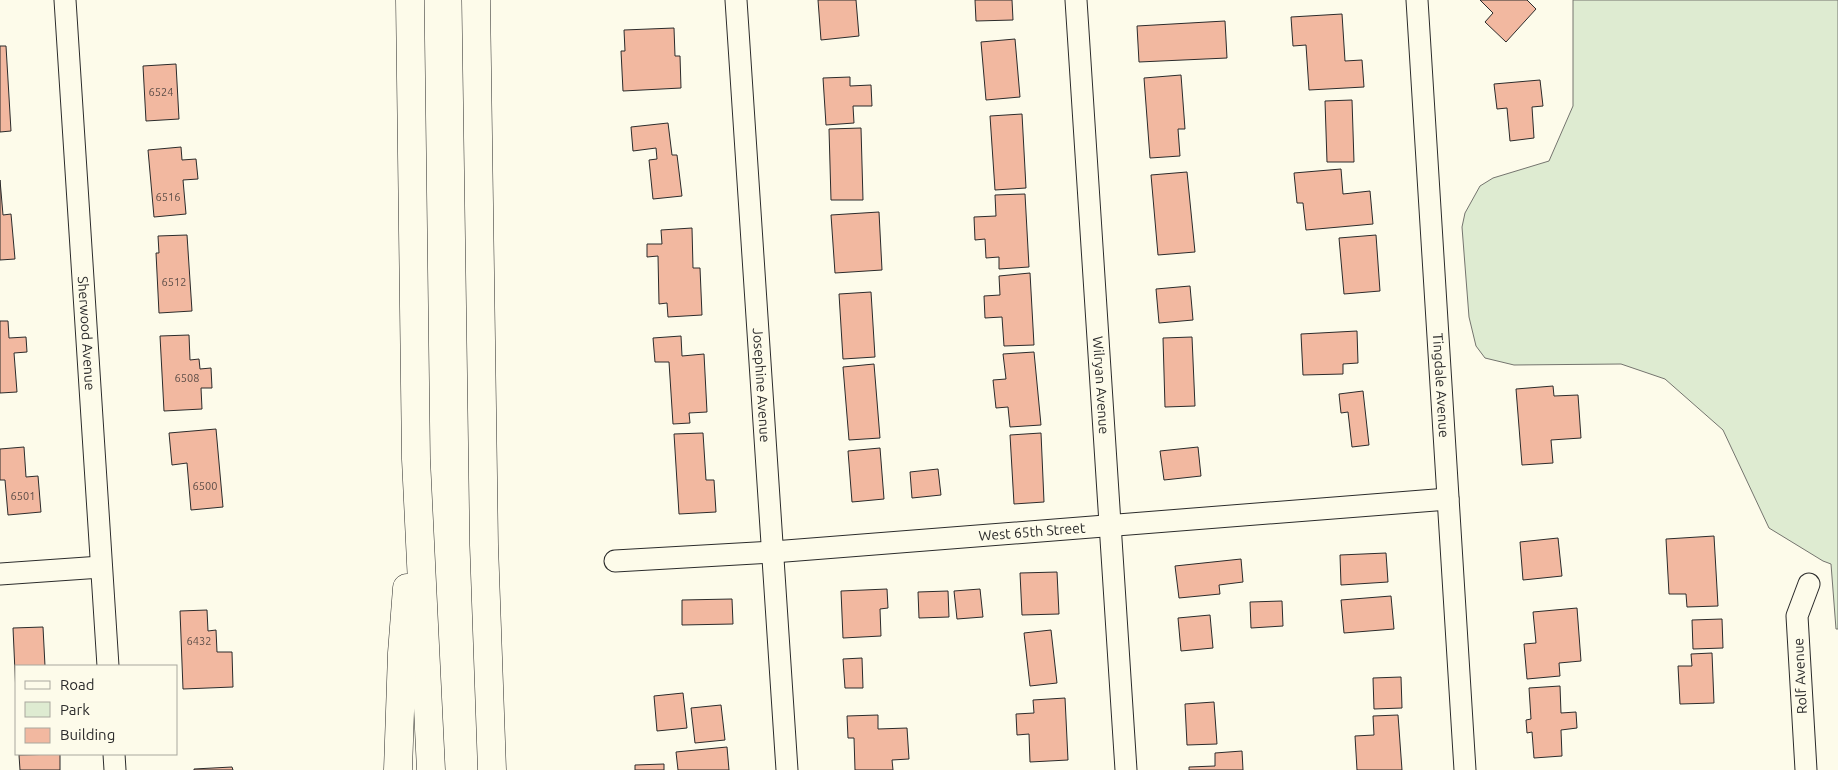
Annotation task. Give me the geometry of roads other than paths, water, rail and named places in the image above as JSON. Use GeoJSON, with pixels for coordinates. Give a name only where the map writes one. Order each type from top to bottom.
{"type":"FeatureCollection","features":[{"type":"Feature","properties":{"kind":"highway"},"geometry":{"type":"LineString","coordinates":[[410,0],[416,459],[431,770]]}},
{"type":"Feature","properties":{"kind":"highway"},"geometry":{"type":"LineString","coordinates":[[476,0],[484,535],[492,770]]}},
{"type":"Feature","properties":{"kind":"highway"},"geometry":{"type":"LineString","coordinates":[[398,770],[402,653],[416,459]]}},
{"type":"Feature","properties":{"kind":"street","name":"Sherwood Avenue"},"geometry":{"type":"LineString","coordinates":[[65,0],[108,665]]}},
{"type":"Feature","properties":{"kind":"street","name":"Josephine Avenue"},"geometry":{"type":"LineString","coordinates":[[736,0],[787,770]]}},
{"type":"Feature","properties":{"kind":"street","name":"Wilryan Avenue"},"geometry":{"type":"LineString","coordinates":[[1076,0],[1126,770]]}},
{"type":"Feature","properties":{"kind":"street","name":"Tingdale Avenue"},"geometry":{"type":"LineString","coordinates":[[1417,0],[1466,770]]}},
{"type":"Feature","properties":{"kind":"street","name":"West 65th Street"},"geometry":{"type":"LineString","coordinates":[[614,561],[773,552],[1448,499]]}},
{"type":"Feature","properties":{"kind":"street"},"geometry":{"type":"LineString","coordinates":[[0,574],[101,567]]}},
{"type":"Feature","properties":{"kind":"street","name":"Rolf Avenue"},"geometry":{"type":"LineString","coordinates":[[1806,770],[1797,616],[1809,584]]}},
{"type":"Feature","properties":{"kind":"street"},"geometry":{"type":"LineString","coordinates":[[114,755],[115,770]]}}]}
